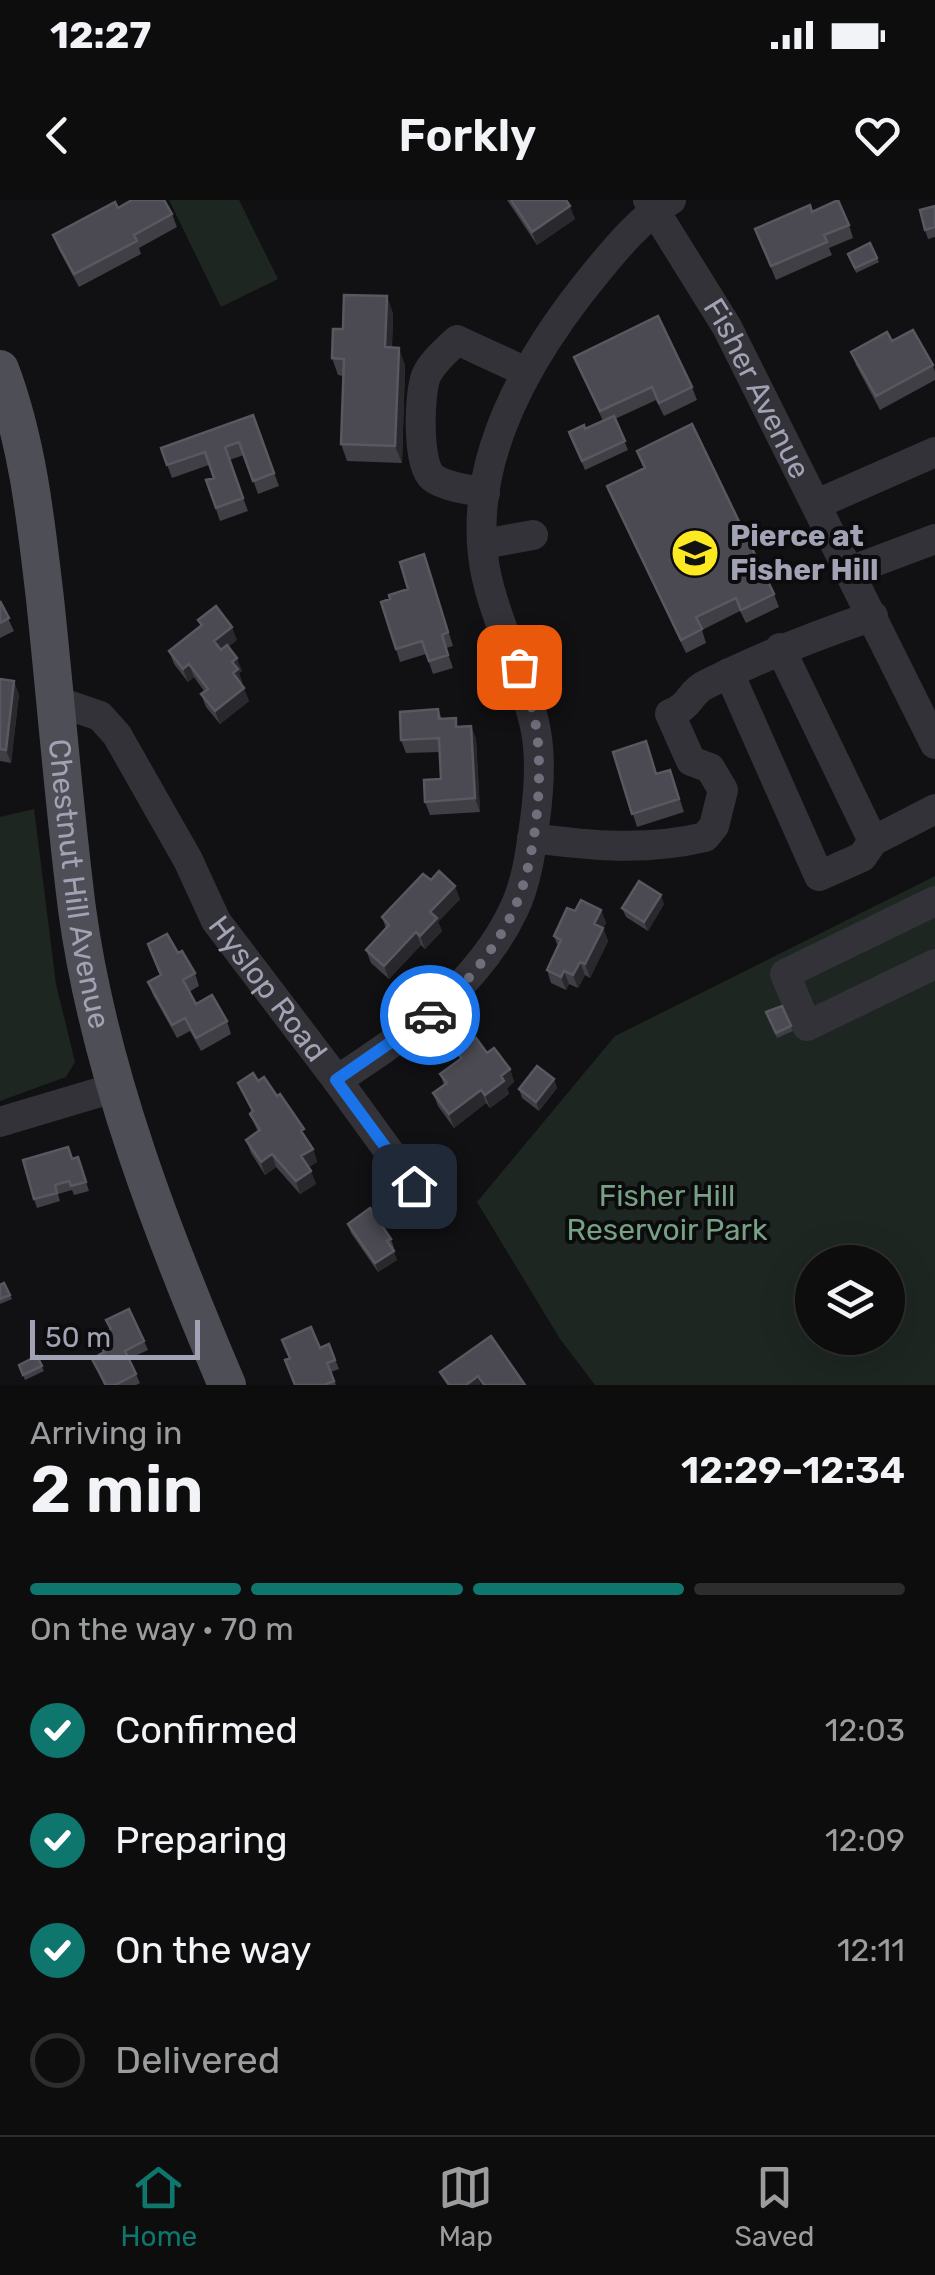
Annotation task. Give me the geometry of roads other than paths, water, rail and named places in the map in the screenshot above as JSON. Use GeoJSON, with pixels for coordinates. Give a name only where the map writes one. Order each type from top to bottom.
{"type":"FeatureCollection","features":[{"type":"Feature","properties":{"kind":"main road","name":"Chestnut Hill Avenue"},"geometry":{"type":"LineString","coordinates":[[0,370],[14,406],[25,455],[78,913],[95,1000],[117,1088],[179,1273],[227,1385]]}},
{"type":"Feature","properties":{"kind":"street","name":"Hyslop Road"},"geometry":{"type":"LineString","coordinates":[[56,701],[100,716],[117,735],[178,843],[216,921],[336,1080],[435,1012],[491,951],[516,906],[539,792],[536,728],[483,557],[485,493],[494,447],[526,372],[559,318],[658,203]]}},
{"type":"Feature","properties":{"kind":"street","name":"Fisher Avenue"},"geometry":{"type":"LineString","coordinates":[[658,203],[721,316],[872,616],[924,696],[935,744]]}},
{"type":"Feature","properties":{"kind":"street"},"geometry":{"type":"LineString","coordinates":[[485,493],[435,480],[426,470],[422,455],[424,381],[431,366],[457,340],[526,372]]}},
{"type":"Feature","properties":{"kind":"street"},"geometry":{"type":"LineString","coordinates":[[816,504],[935,452]]}},
{"type":"Feature","properties":{"kind":"street"},"geometry":{"type":"LineString","coordinates":[[483,544],[533,534]]}},
{"type":"Feature","properties":{"kind":"street"},"geometry":{"type":"LineString","coordinates":[[850,570],[935,540]]}},
{"type":"Feature","properties":{"kind":"street"},"geometry":{"type":"LineString","coordinates":[[532,838],[630,848],[705,837],[714,826],[723,790],[710,768],[691,761],[670,714],[686,707],[698,688],[728,673],[780,648],[872,616]]}},
{"type":"Feature","properties":{"kind":"street"},"geometry":{"type":"LineString","coordinates":[[780,648],[873,841]]}},
{"type":"Feature","properties":{"kind":"street"},"geometry":{"type":"LineString","coordinates":[[728,673],[819,876],[862,858],[873,841],[935,810]]}},
{"type":"Feature","properties":{"kind":"street"},"geometry":{"type":"LineString","coordinates":[[935,901],[785,974],[807,1026],[935,964]]}},
{"type":"Feature","properties":{"kind":"street"},"geometry":{"type":"LineString","coordinates":[[336,1080],[414,1186]]}},
{"type":"Feature","properties":{"kind":"street"},"geometry":{"type":"LineString","coordinates":[[0,1122],[117,1088]]}},
{"type":"Feature","properties":{"kind":"place","name":"Pierce at Fisher Hill"},"geometry":{"type":"Point","coordinates":[695,553]}},
{"type":"Feature","properties":{"kind":"park label","name":"Fisher Hill Reservoir Park"},"geometry":{"type":"Point","coordinates":[667,1213]}}]}
